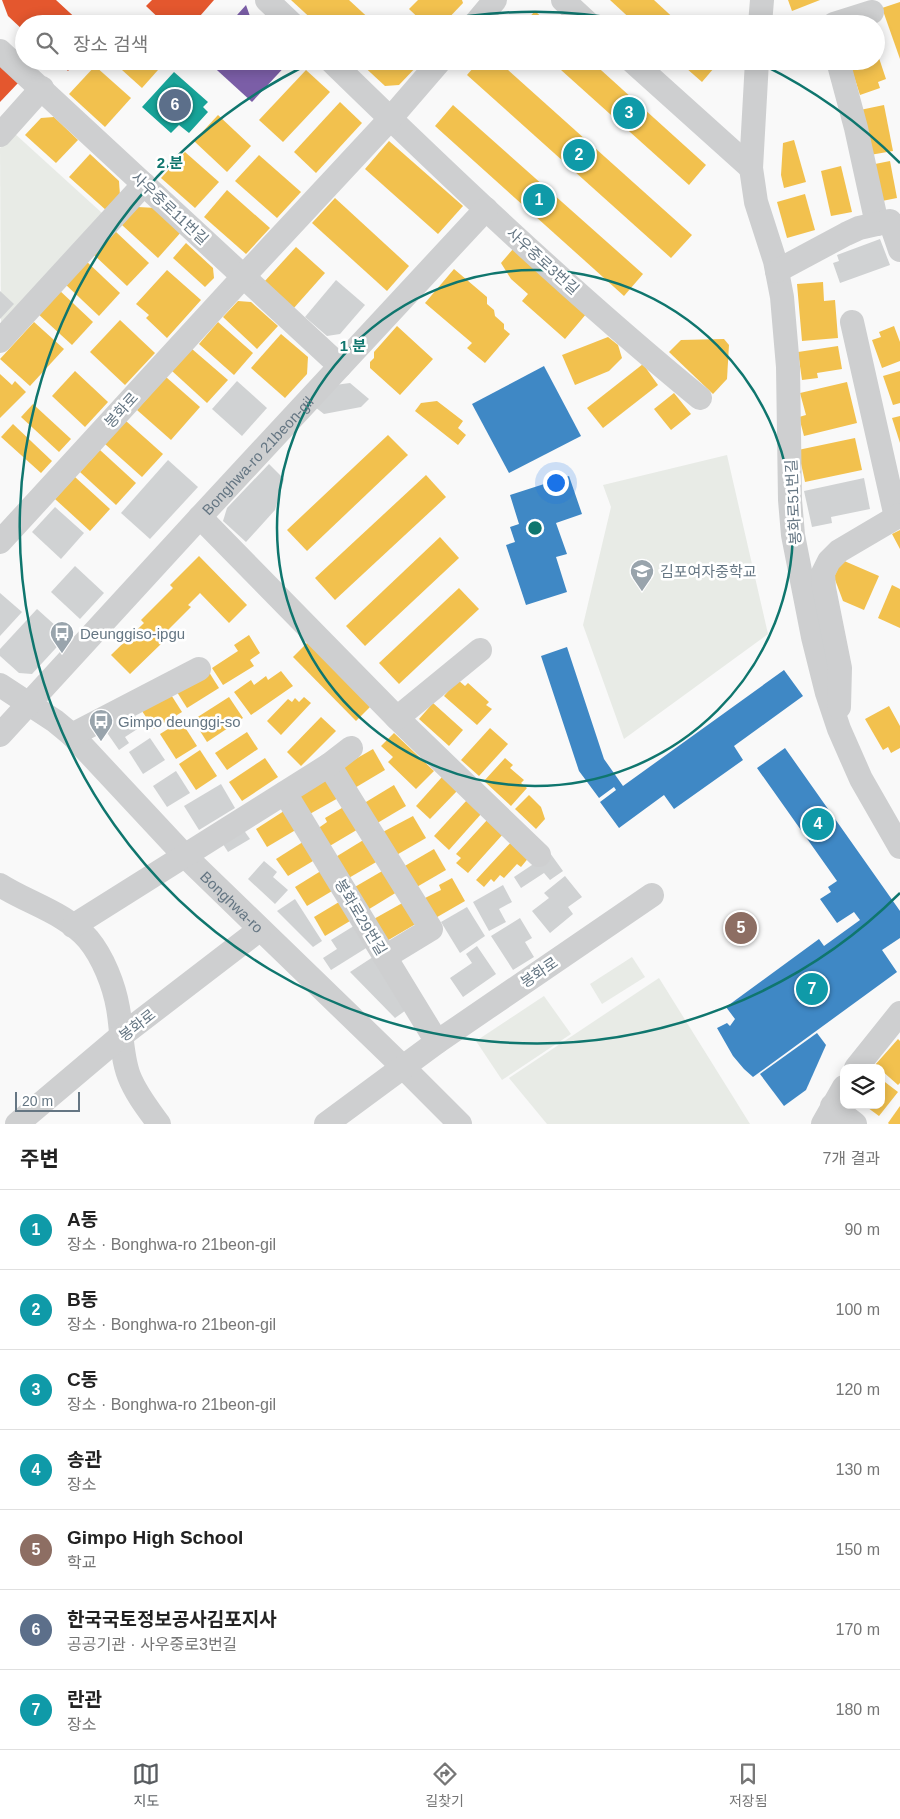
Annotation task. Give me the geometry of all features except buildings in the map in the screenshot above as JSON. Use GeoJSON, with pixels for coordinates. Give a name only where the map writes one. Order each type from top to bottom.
{"type":"FeatureCollection","features":[{"type":"Feature","properties":{"kind":"street"},"geometry":{"type":"LineString","coordinates":[[267,0],[283,15]]}},
{"type":"Feature","properties":{"kind":"street"},"geometry":{"type":"LineString","coordinates":[[482,15],[495,0]]}},
{"type":"Feature","properties":{"kind":"street"},"geometry":{"type":"LineString","coordinates":[[563,0],[579,15]]}},
{"type":"Feature","properties":{"kind":"street"},"geometry":{"type":"LineString","coordinates":[[761,15],[762,0]]}},
{"type":"Feature","properties":{"kind":"street"},"geometry":{"type":"LineString","coordinates":[[862,15],[872,12]]}},
{"type":"Feature","properties":{"kind":"street","name":"사우중로11번길"},"geometry":{"type":"LineString","coordinates":[[0,51],[15,64]]}},
{"type":"Feature","properties":{"kind":"street","name":"사우중로11번길"},"geometry":{"type":"LineString","coordinates":[[22,70],[340,366]]}},
{"type":"Feature","properties":{"kind":"street","name":"사우중로3번길"},"geometry":{"type":"LineString","coordinates":[[340,70],[486,209],[628,338],[700,398]]}},
{"type":"Feature","properties":{"kind":"street"},"geometry":{"type":"LineString","coordinates":[[390,119],[432,70]]}},
{"type":"Feature","properties":{"kind":"street"},"geometry":{"type":"LineString","coordinates":[[642,70],[751,168]]}},
{"type":"Feature","properties":{"kind":"street","name":"봉화로51번길"},"geometry":{"type":"LineString","coordinates":[[756,70],[751,168],[756,202],[777,271],[786,330],[790,426],[790,500],[793,535],[813,637],[827,693],[839,729],[861,779],[900,847]]}},
{"type":"Feature","properties":{"kind":"street"},"geometry":{"type":"LineString","coordinates":[[840,70],[884,222],[900,250]]}},
{"type":"Feature","properties":{"kind":"street"},"geometry":{"type":"LineString","coordinates":[[0,135],[42,88]]}},
{"type":"Feature","properties":{"kind":"street","name":"봉화로"},"geometry":{"type":"LineString","coordinates":[[0,542],[390,119]]}},
{"type":"Feature","properties":{"kind":"street"},"geometry":{"type":"LineString","coordinates":[[0,341],[144,184]]}},
{"type":"Feature","properties":{"kind":"street","name":"Bonghwa-ro 21beon-gil"},"geometry":{"type":"LineString","coordinates":[[0,736],[486,209]]}},
{"type":"Feature","properties":{"kind":"street"},"geometry":{"type":"LineString","coordinates":[[777,271],[846,234],[884,222]]}},
{"type":"Feature","properties":{"kind":"street","name":"봉화로51번길"},"geometry":{"type":"LineString","coordinates":[[839,729],[840,668],[824,588],[824,573],[829,561],[839,551],[898,516],[852,322]]}},
{"type":"Feature","properties":{"kind":"street"},"geometry":{"type":"LineString","coordinates":[[200,517],[397,718],[539,855]]}},
{"type":"Feature","properties":{"kind":"street"},"geometry":{"type":"LineString","coordinates":[[397,718],[480,650]]}},
{"type":"Feature","properties":{"kind":"street"},"geometry":{"type":"LineString","coordinates":[[72,735],[199,669]]}},
{"type":"Feature","properties":{"kind":"street","name":"Bonghwa-ro"},"geometry":{"type":"LineString","coordinates":[[0,685],[55,721],[72,735],[184,855],[460,1124]]}},
{"type":"Feature","properties":{"kind":"street"},"geometry":{"type":"LineString","coordinates":[[73,926],[329,765],[351,748]]}},
{"type":"Feature","properties":{"kind":"street"},"geometry":{"type":"LineString","coordinates":[[329,765],[431,929],[385,957]]}},
{"type":"Feature","properties":{"kind":"street","name":"봉화로29번길"},"geometry":{"type":"LineString","coordinates":[[285,792],[437,1042]]}},
{"type":"Feature","properties":{"kind":"street"},"geometry":{"type":"LineString","coordinates":[[0,886],[73,926],[87,938],[98,954],[109,978],[118,1007],[128,1074],[137,1095],[160,1124]]}},
{"type":"Feature","properties":{"kind":"street","name":"봉화로"},"geometry":{"type":"LineString","coordinates":[[326,1124],[437,1042],[652,895]]}},
{"type":"Feature","properties":{"kind":"street","name":"봉화로"},"geometry":{"type":"LineString","coordinates":[[17,1124],[121,1036],[259,930]]}},
{"type":"Feature","properties":{"kind":"street"},"geometry":{"type":"LineString","coordinates":[[860,1064],[896,1025]]}},
{"type":"Feature","properties":{"kind":"street"},"geometry":{"type":"LineString","coordinates":[[833,1106],[856,1124]]}},
{"type":"Feature","properties":{"kind":"shaded area"},"geometry":{"type":"Polygon","coordinates":[[[14,133],[102,213],[1,324],[0,148],[14,133]]]}},
{"type":"Feature","properties":{"kind":"shaded area"},"geometry":{"type":"Polygon","coordinates":[[[727,455],[768,634],[624,739],[583,625],[611,507],[603,485],[727,455]]]}},
{"type":"Feature","properties":{"kind":"shaded area"},"geometry":{"type":"Polygon","coordinates":[[[632,957],[645,977],[602,1004],[590,984],[632,957]]]}},
{"type":"Feature","properties":{"kind":"shaded area"},"geometry":{"type":"Polygon","coordinates":[[[659,978],[750,1124],[547,1124],[509,1078],[659,978]]]}},
{"type":"Feature","properties":{"kind":"shaded area"},"geometry":{"type":"Polygon","coordinates":[[[544,996],[571,1034],[502,1080],[476,1041],[544,996]]]}},
{"type":"Feature","properties":{"kind":"place","name":"한국국토정보공사김포지사"},"geometry":{"type":"Point","coordinates":[175,105]}},
{"type":"Feature","properties":{"kind":"place","name":"C동"},"geometry":{"type":"Point","coordinates":[629,113]}},
{"type":"Feature","properties":{"kind":"place","name":"B동"},"geometry":{"type":"Point","coordinates":[579,155]}},
{"type":"Feature","properties":{"kind":"place","name":"A동"},"geometry":{"type":"Point","coordinates":[539,200]}},
{"type":"Feature","properties":{"kind":"place","name":"김포여자중학교"},"geometry":{"type":"Point","coordinates":[642,592]}},
{"type":"Feature","properties":{"kind":"place","name":"Deunggiso-ipgu"},"geometry":{"type":"Point","coordinates":[62,654]}},
{"type":"Feature","properties":{"kind":"place","name":"Gimpo deunggi-so"},"geometry":{"type":"Point","coordinates":[101,742]}},
{"type":"Feature","properties":{"kind":"place","name":"송관"},"geometry":{"type":"Point","coordinates":[818,824]}},
{"type":"Feature","properties":{"kind":"place","name":"Gimpo High School"},"geometry":{"type":"Point","coordinates":[741,928]}},
{"type":"Feature","properties":{"kind":"place","name":"란관"},"geometry":{"type":"Point","coordinates":[812,989]}}]}
